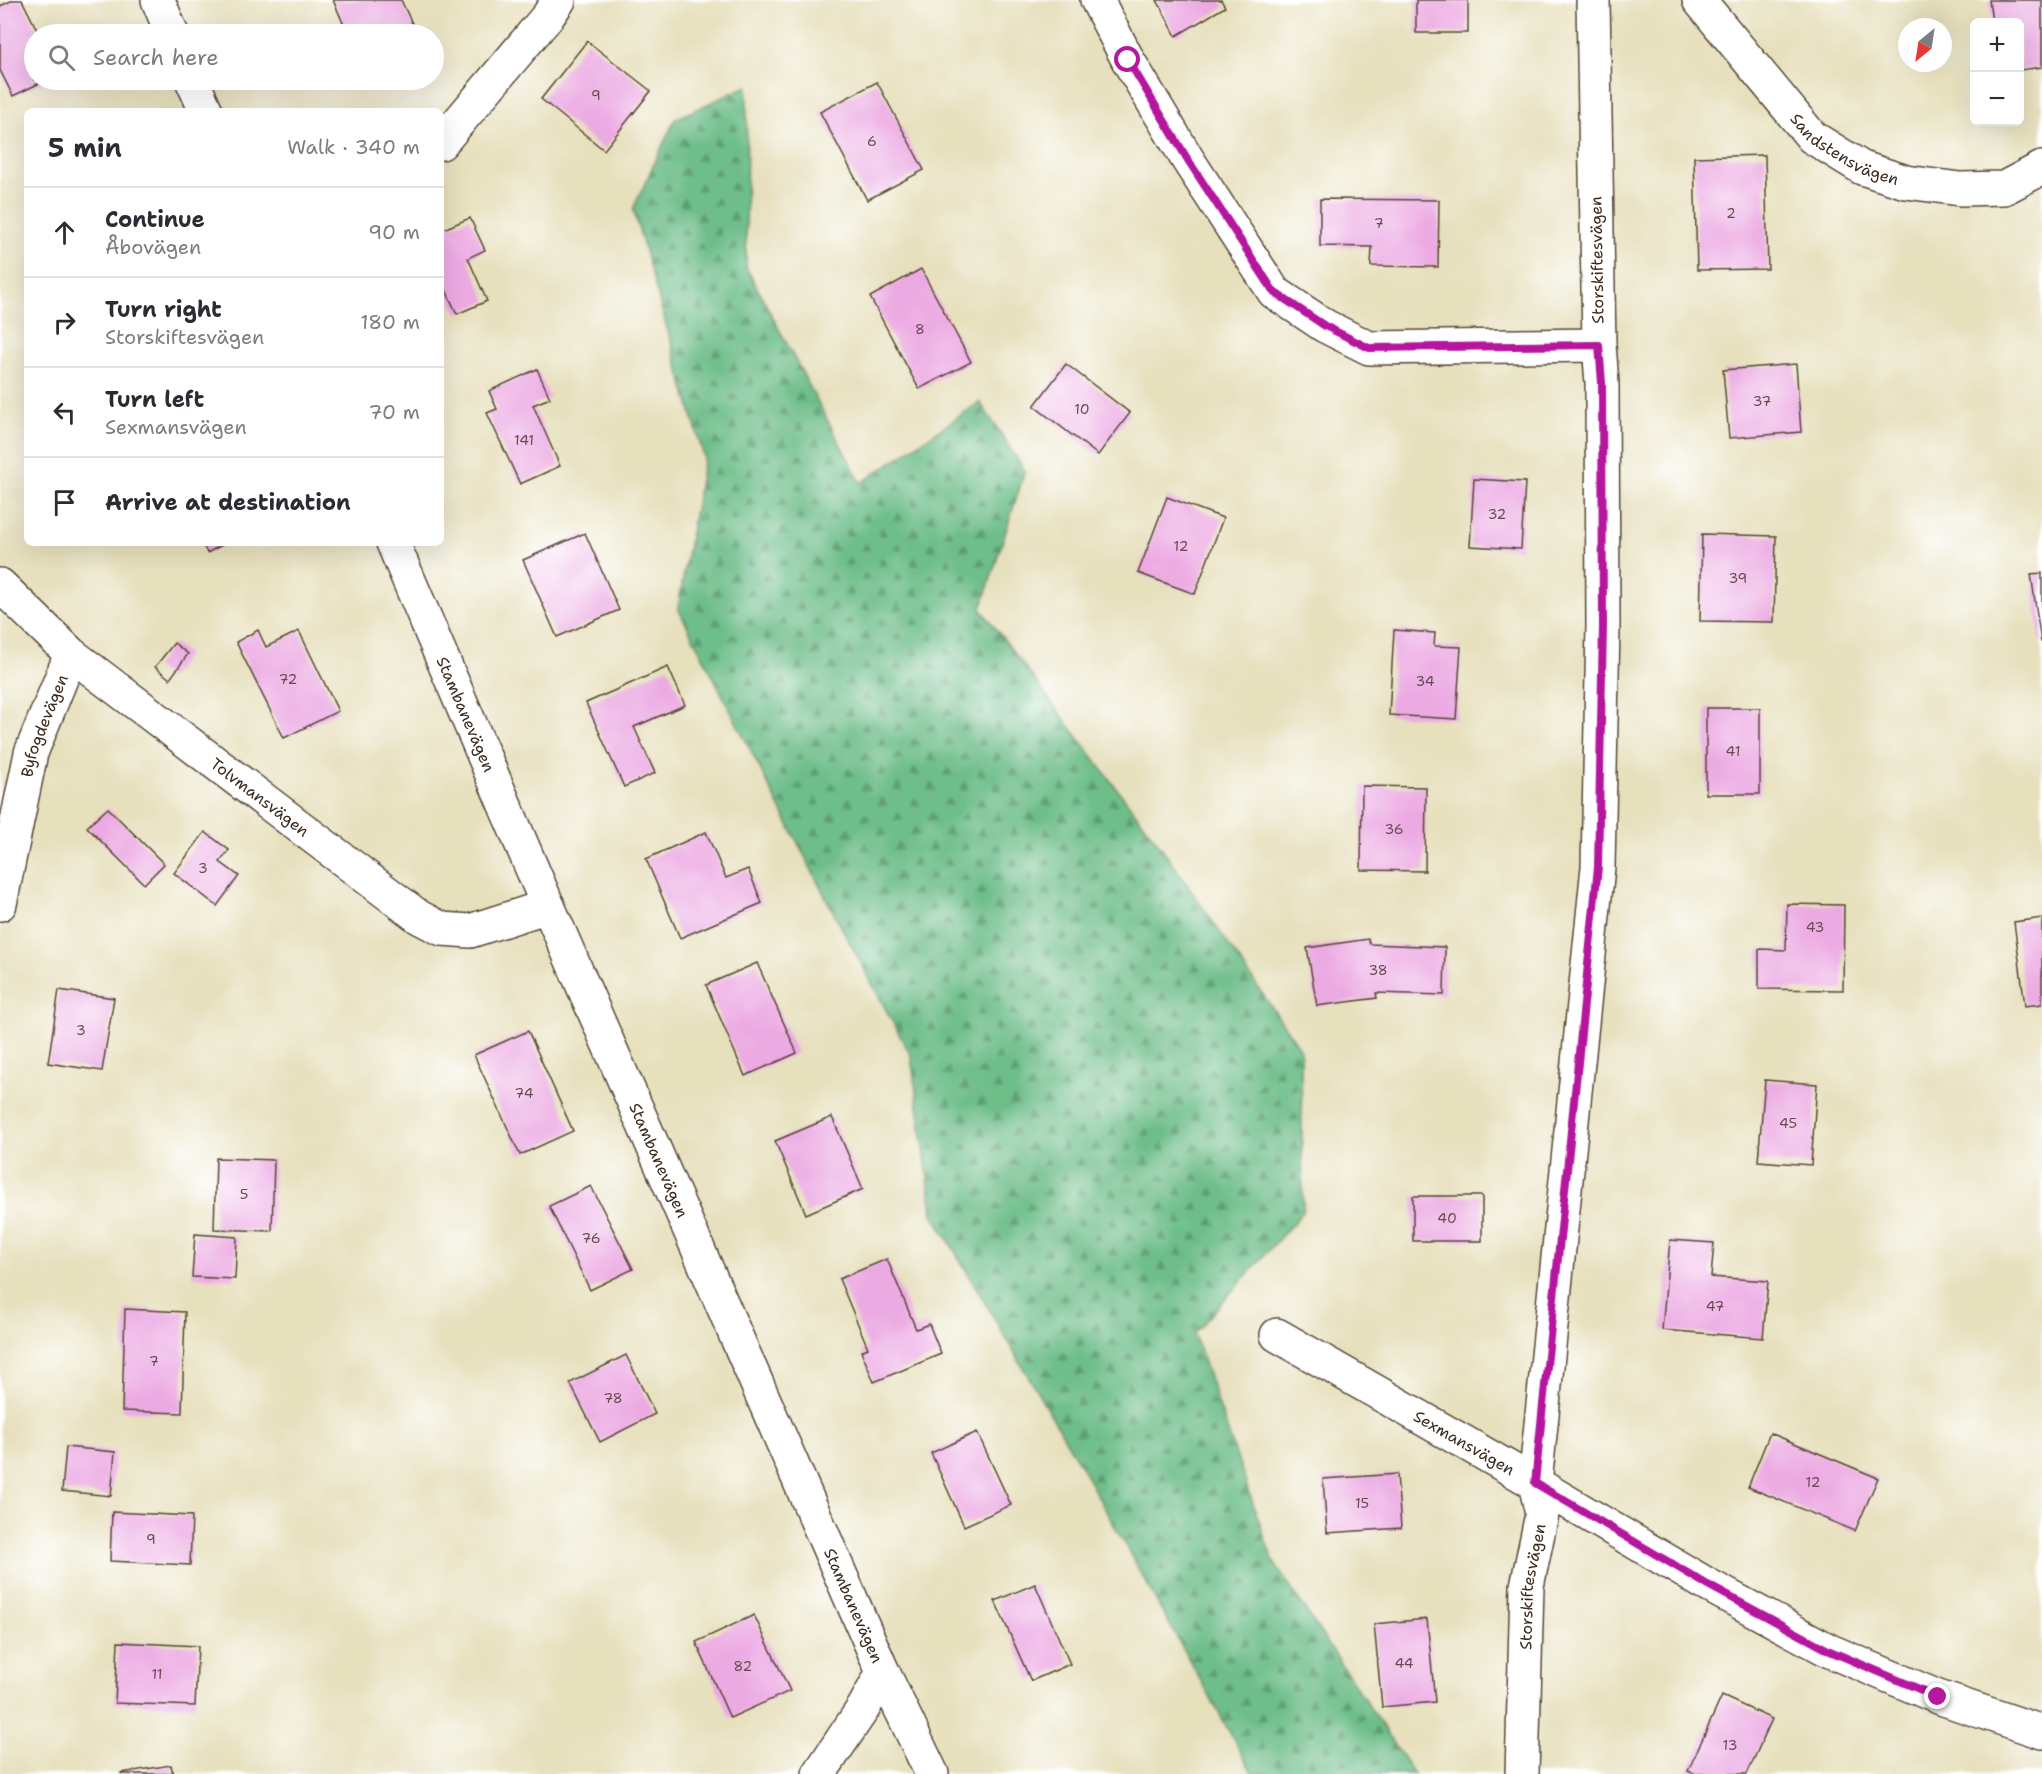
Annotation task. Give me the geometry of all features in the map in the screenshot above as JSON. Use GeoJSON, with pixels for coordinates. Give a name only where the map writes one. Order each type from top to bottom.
{"type":"FeatureCollection","features":[{"type":"Feature","properties":{"kind":"street"},"geometry":{"type":"LineString","coordinates":[[158,0],[168,24]]}},
{"type":"Feature","properties":{"kind":"street"},"geometry":{"type":"LineString","coordinates":[[444,139],[559,0]]}},
{"type":"Feature","properties":{"kind":"street"},"geometry":{"type":"LineString","coordinates":[[1097,0],[1128,60],[1188,160],[1274,292],[1325,326],[1369,348],[1599,345]]}},
{"type":"Feature","properties":{"kind":"street","name":"Storskiftesvägen"},"geometry":{"type":"LineString","coordinates":[[1522,1774],[1527,1586],[1542,1514],[1535,1483],[1598,867],[1603,627],[1602,383],[1599,345],[1593,0]]}},
{"type":"Feature","properties":{"kind":"street","name":"Sandstensvägen"},"geometry":{"type":"LineString","coordinates":[[1699,0],[1812,137],[1862,168],[1906,182],[1960,189],[2004,188],[2042,168]]}},
{"type":"Feature","properties":{"kind":"street"},"geometry":{"type":"LineString","coordinates":[[197,90],[205,108]]}},
{"type":"Feature","properties":{"kind":"street","name":"Stambanevägen"},"geometry":{"type":"LineString","coordinates":[[394,546],[548,906],[883,1672],[932,1774]]}},
{"type":"Feature","properties":{"kind":"street","name":"Tolvmansvägen"},"geometry":{"type":"LineString","coordinates":[[0,585],[71,654],[419,917],[441,929],[470,931],[548,906]]}},
{"type":"Feature","properties":{"kind":"street","name":"Byfogdevägen"},"geometry":{"type":"LineString","coordinates":[[0,904],[31,753],[71,654]]}},
{"type":"Feature","properties":{"kind":"street","name":"Sexmansvägen"},"geometry":{"type":"LineString","coordinates":[[1277,1335],[1706,1584],[1830,1651],[1938,1697],[2042,1732]]}},
{"type":"Feature","properties":{"kind":"street"},"geometry":{"type":"LineString","coordinates":[[819,1774],[864,1707],[883,1672]]}},
{"type":"Feature","properties":{"kind":"green space"},"geometry":{"type":"Polygon","coordinates":[[[747,86],[746,267],[861,483],[980,402],[1025,471],[981,609],[1167,855],[1301,1050],[1303,1212],[1194,1334],[1273,1561],[1414,1774],[1253,1774],[1082,1468],[933,1214],[911,1056],[830,906],[678,608],[704,457],[633,209],[675,119],[747,86]]]}},
{"type":"Feature","properties":{"kind":"building"},"geometry":{"type":"Polygon","coordinates":[[[13,0],[22,0],[34,24],[24,24],[25,90],[13,96],[0,70],[0,6],[13,0]]]}},
{"type":"Feature","properties":{"kind":"building"},"geometry":{"type":"Polygon","coordinates":[[[333,0],[401,0],[412,24],[344,24],[333,0]]]}},
{"type":"Feature","properties":{"kind":"building"},"geometry":{"type":"Polygon","coordinates":[[[1157,0],[1221,0],[1225,7],[1176,36],[1157,0]]]}},
{"type":"Feature","properties":{"kind":"building"},"geometry":{"type":"Polygon","coordinates":[[[1416,0],[1468,0],[1468,33],[1416,33],[1416,0]]]}},
{"type":"Feature","properties":{"kind":"building"},"geometry":{"type":"Polygon","coordinates":[[[1989,0],[2042,0],[2042,67],[2024,69],[2024,18],[1991,18],[1989,0]]]}},
{"type":"Feature","properties":{"kind":"building"},"geometry":{"type":"Polygon","coordinates":[[[587,41],[651,91],[604,150],[541,99],[587,41]]]}},
{"type":"Feature","properties":{"kind":"building"},"geometry":{"type":"Polygon","coordinates":[[[877,82],[924,170],[867,200],[820,112],[877,82]]]}},
{"type":"Feature","properties":{"kind":"building"},"geometry":{"type":"Polygon","coordinates":[[[1765,155],[1768,269],[1697,270],[1694,157],[1765,155]]]}},
{"type":"Feature","properties":{"kind":"building"},"geometry":{"type":"Polygon","coordinates":[[[1320,199],[1439,200],[1438,267],[1371,266],[1372,247],[1320,246],[1320,199]]]}},
{"type":"Feature","properties":{"kind":"building"},"geometry":{"type":"Polygon","coordinates":[[[470,218],[485,250],[468,258],[487,301],[457,314],[444,288],[444,229],[470,218]]]}},
{"type":"Feature","properties":{"kind":"building"},"geometry":{"type":"Polygon","coordinates":[[[921,269],[971,362],[919,389],[870,297],[921,269]]]}},
{"type":"Feature","properties":{"kind":"building"},"geometry":{"type":"Polygon","coordinates":[[[1066,364],[1130,413],[1098,455],[1034,406],[1066,364]]]}},
{"type":"Feature","properties":{"kind":"building"},"geometry":{"type":"Polygon","coordinates":[[[1796,364],[1801,432],[1729,438],[1723,370],[1796,364]]]}},
{"type":"Feature","properties":{"kind":"building"},"geometry":{"type":"Polygon","coordinates":[[[537,369],[550,398],[533,405],[560,466],[520,484],[487,413],[497,409],[489,391],[537,369]]]}},
{"type":"Feature","properties":{"kind":"building"},"geometry":{"type":"Polygon","coordinates":[[[1474,479],[1525,482],[1521,549],[1470,546],[1474,479]]]}},
{"type":"Feature","properties":{"kind":"building"},"geometry":{"type":"Polygon","coordinates":[[[1167,497],[1223,518],[1195,594],[1138,573],[1167,497]]]}},
{"type":"Feature","properties":{"kind":"building"},"geometry":{"type":"Polygon","coordinates":[[[585,533],[619,610],[557,637],[523,560],[585,533]]]}},
{"type":"Feature","properties":{"kind":"building"},"geometry":{"type":"Polygon","coordinates":[[[1702,534],[1776,536],[1774,622],[1700,621],[1702,534]]]}},
{"type":"Feature","properties":{"kind":"building"},"geometry":{"type":"Polygon","coordinates":[[[204,546],[220,546],[207,553],[204,546]]]}},
{"type":"Feature","properties":{"kind":"building"},"geometry":{"type":"Polygon","coordinates":[[[2042,573],[2042,642],[2041,642],[2031,574],[2042,573]]]}},
{"type":"Feature","properties":{"kind":"building"},"geometry":{"type":"Polygon","coordinates":[[[258,630],[266,647],[299,631],[338,711],[284,738],[236,642],[258,630]]]}},
{"type":"Feature","properties":{"kind":"building"},"geometry":{"type":"Polygon","coordinates":[[[1394,630],[1435,633],[1434,646],[1461,647],[1456,719],[1389,715],[1394,630]]]}},
{"type":"Feature","properties":{"kind":"building"},"geometry":{"type":"Polygon","coordinates":[[[174,643],[188,654],[170,679],[155,667],[174,643]]]}},
{"type":"Feature","properties":{"kind":"building"},"geometry":{"type":"Polygon","coordinates":[[[668,667],[685,705],[634,727],[655,773],[624,787],[586,703],[668,667]]]}},
{"type":"Feature","properties":{"kind":"building"},"geometry":{"type":"Polygon","coordinates":[[[1706,708],[1760,708],[1760,794],[1706,794],[1706,708]]]}},
{"type":"Feature","properties":{"kind":"building"},"geometry":{"type":"Polygon","coordinates":[[[1362,786],[1426,787],[1425,871],[1361,870],[1362,786]]]}},
{"type":"Feature","properties":{"kind":"building"},"geometry":{"type":"Polygon","coordinates":[[[108,808],[164,864],[144,884],[87,827],[108,808]]]}},
{"type":"Feature","properties":{"kind":"building"},"geometry":{"type":"Polygon","coordinates":[[[205,832],[229,850],[220,862],[239,876],[217,906],[174,873],[205,832]]]}},
{"type":"Feature","properties":{"kind":"building"},"geometry":{"type":"Polygon","coordinates":[[[706,832],[726,878],[748,869],[762,903],[680,938],[646,859],[706,832]]]}},
{"type":"Feature","properties":{"kind":"building"},"geometry":{"type":"Polygon","coordinates":[[[1787,904],[1844,905],[1843,990],[1759,989],[1759,949],[1786,950],[1787,904]]]}},
{"type":"Feature","properties":{"kind":"building"},"geometry":{"type":"Polygon","coordinates":[[[2042,918],[2042,1004],[2025,1006],[2014,922],[2042,918]]]}},
{"type":"Feature","properties":{"kind":"building"},"geometry":{"type":"Polygon","coordinates":[[[1368,939],[1370,944],[1445,947],[1444,995],[1376,993],[1377,998],[1317,1006],[1307,948],[1368,939]]]}},
{"type":"Feature","properties":{"kind":"building"},"geometry":{"type":"Polygon","coordinates":[[[757,963],[797,1053],[745,1076],[706,985],[757,963]]]}},
{"type":"Feature","properties":{"kind":"building"},"geometry":{"type":"Polygon","coordinates":[[[59,990],[114,998],[102,1071],[48,1063],[59,990]]]}},
{"type":"Feature","properties":{"kind":"building"},"geometry":{"type":"Polygon","coordinates":[[[528,1031],[573,1131],[520,1155],[474,1055],[528,1031]]]}},
{"type":"Feature","properties":{"kind":"building"},"geometry":{"type":"Polygon","coordinates":[[[1765,1080],[1817,1084],[1811,1165],[1758,1161],[1765,1080]]]}},
{"type":"Feature","properties":{"kind":"building"},"geometry":{"type":"Polygon","coordinates":[[[832,1117],[863,1189],[806,1214],[775,1141],[832,1117]]]}},
{"type":"Feature","properties":{"kind":"building"},"geometry":{"type":"Polygon","coordinates":[[[216,1158],[274,1160],[272,1231],[214,1229],[216,1158]]]}},
{"type":"Feature","properties":{"kind":"building"},"geometry":{"type":"Polygon","coordinates":[[[591,1186],[633,1269],[590,1290],[549,1206],[591,1186]]]}},
{"type":"Feature","properties":{"kind":"building"},"geometry":{"type":"Polygon","coordinates":[[[1413,1196],[1482,1196],[1482,1241],[1413,1241],[1413,1196]]]}},
{"type":"Feature","properties":{"kind":"building"},"geometry":{"type":"Polygon","coordinates":[[[195,1234],[237,1237],[235,1279],[192,1277],[195,1234]]]}},
{"type":"Feature","properties":{"kind":"building"},"geometry":{"type":"Polygon","coordinates":[[[1670,1240],[1714,1243],[1711,1277],[1768,1281],[1763,1338],[1662,1330],[1670,1240]]]}},
{"type":"Feature","properties":{"kind":"building"},"geometry":{"type":"Polygon","coordinates":[[[887,1259],[916,1329],[929,1324],[941,1354],[874,1382],[861,1351],[868,1348],[839,1279],[887,1259]]]}},
{"type":"Feature","properties":{"kind":"building"},"geometry":{"type":"Polygon","coordinates":[[[125,1309],[185,1312],[182,1413],[122,1411],[125,1309]]]}},
{"type":"Feature","properties":{"kind":"building"},"geometry":{"type":"Polygon","coordinates":[[[626,1355],[655,1414],[600,1442],[570,1383],[626,1355]]]}},
{"type":"Feature","properties":{"kind":"building"},"geometry":{"type":"Polygon","coordinates":[[[977,1432],[1011,1505],[964,1526],[931,1453],[977,1432]]]}},
{"type":"Feature","properties":{"kind":"building"},"geometry":{"type":"Polygon","coordinates":[[[1770,1433],[1878,1478],[1855,1531],[1748,1487],[1770,1433]]]}},
{"type":"Feature","properties":{"kind":"building"},"geometry":{"type":"Polygon","coordinates":[[[66,1447],[115,1452],[111,1496],[62,1491],[66,1447]]]}},
{"type":"Feature","properties":{"kind":"building"},"geometry":{"type":"Polygon","coordinates":[[[1397,1474],[1401,1528],[1327,1533],[1323,1479],[1397,1474]]]}},
{"type":"Feature","properties":{"kind":"building"},"geometry":{"type":"Polygon","coordinates":[[[112,1512],[192,1516],[190,1565],[110,1561],[112,1512]]]}},
{"type":"Feature","properties":{"kind":"building"},"geometry":{"type":"Polygon","coordinates":[[[1035,1584],[1070,1664],[1031,1681],[995,1601],[1035,1584]]]}},
{"type":"Feature","properties":{"kind":"building"},"geometry":{"type":"Polygon","coordinates":[[[754,1615],[790,1691],[730,1718],[696,1642],[754,1615]]]}},
{"type":"Feature","properties":{"kind":"building"},"geometry":{"type":"Polygon","coordinates":[[[1427,1619],[1435,1702],[1382,1707],[1374,1624],[1427,1619]]]}},
{"type":"Feature","properties":{"kind":"building"},"geometry":{"type":"Polygon","coordinates":[[[118,1642],[198,1646],[195,1706],[115,1703],[118,1642]]]}},
{"type":"Feature","properties":{"kind":"building"},"geometry":{"type":"Polygon","coordinates":[[[1722,1696],[1772,1719],[1747,1774],[1695,1774],[1688,1771],[1722,1696]]]}},
{"type":"Feature","properties":{"kind":"building"},"geometry":{"type":"Polygon","coordinates":[[[171,1765],[173,1774],[121,1773],[171,1765]]]}},
{"type":"Feature","properties":{"kind":"route"},"geometry":{"type":"LineString","coordinates":[[1128,60],[1188,160],[1274,292],[1325,326],[1369,348],[1599,345],[1602,383],[1603,627],[1598,867],[1535,1483],[1706,1584],[1830,1651],[1938,1697]]}}]}
